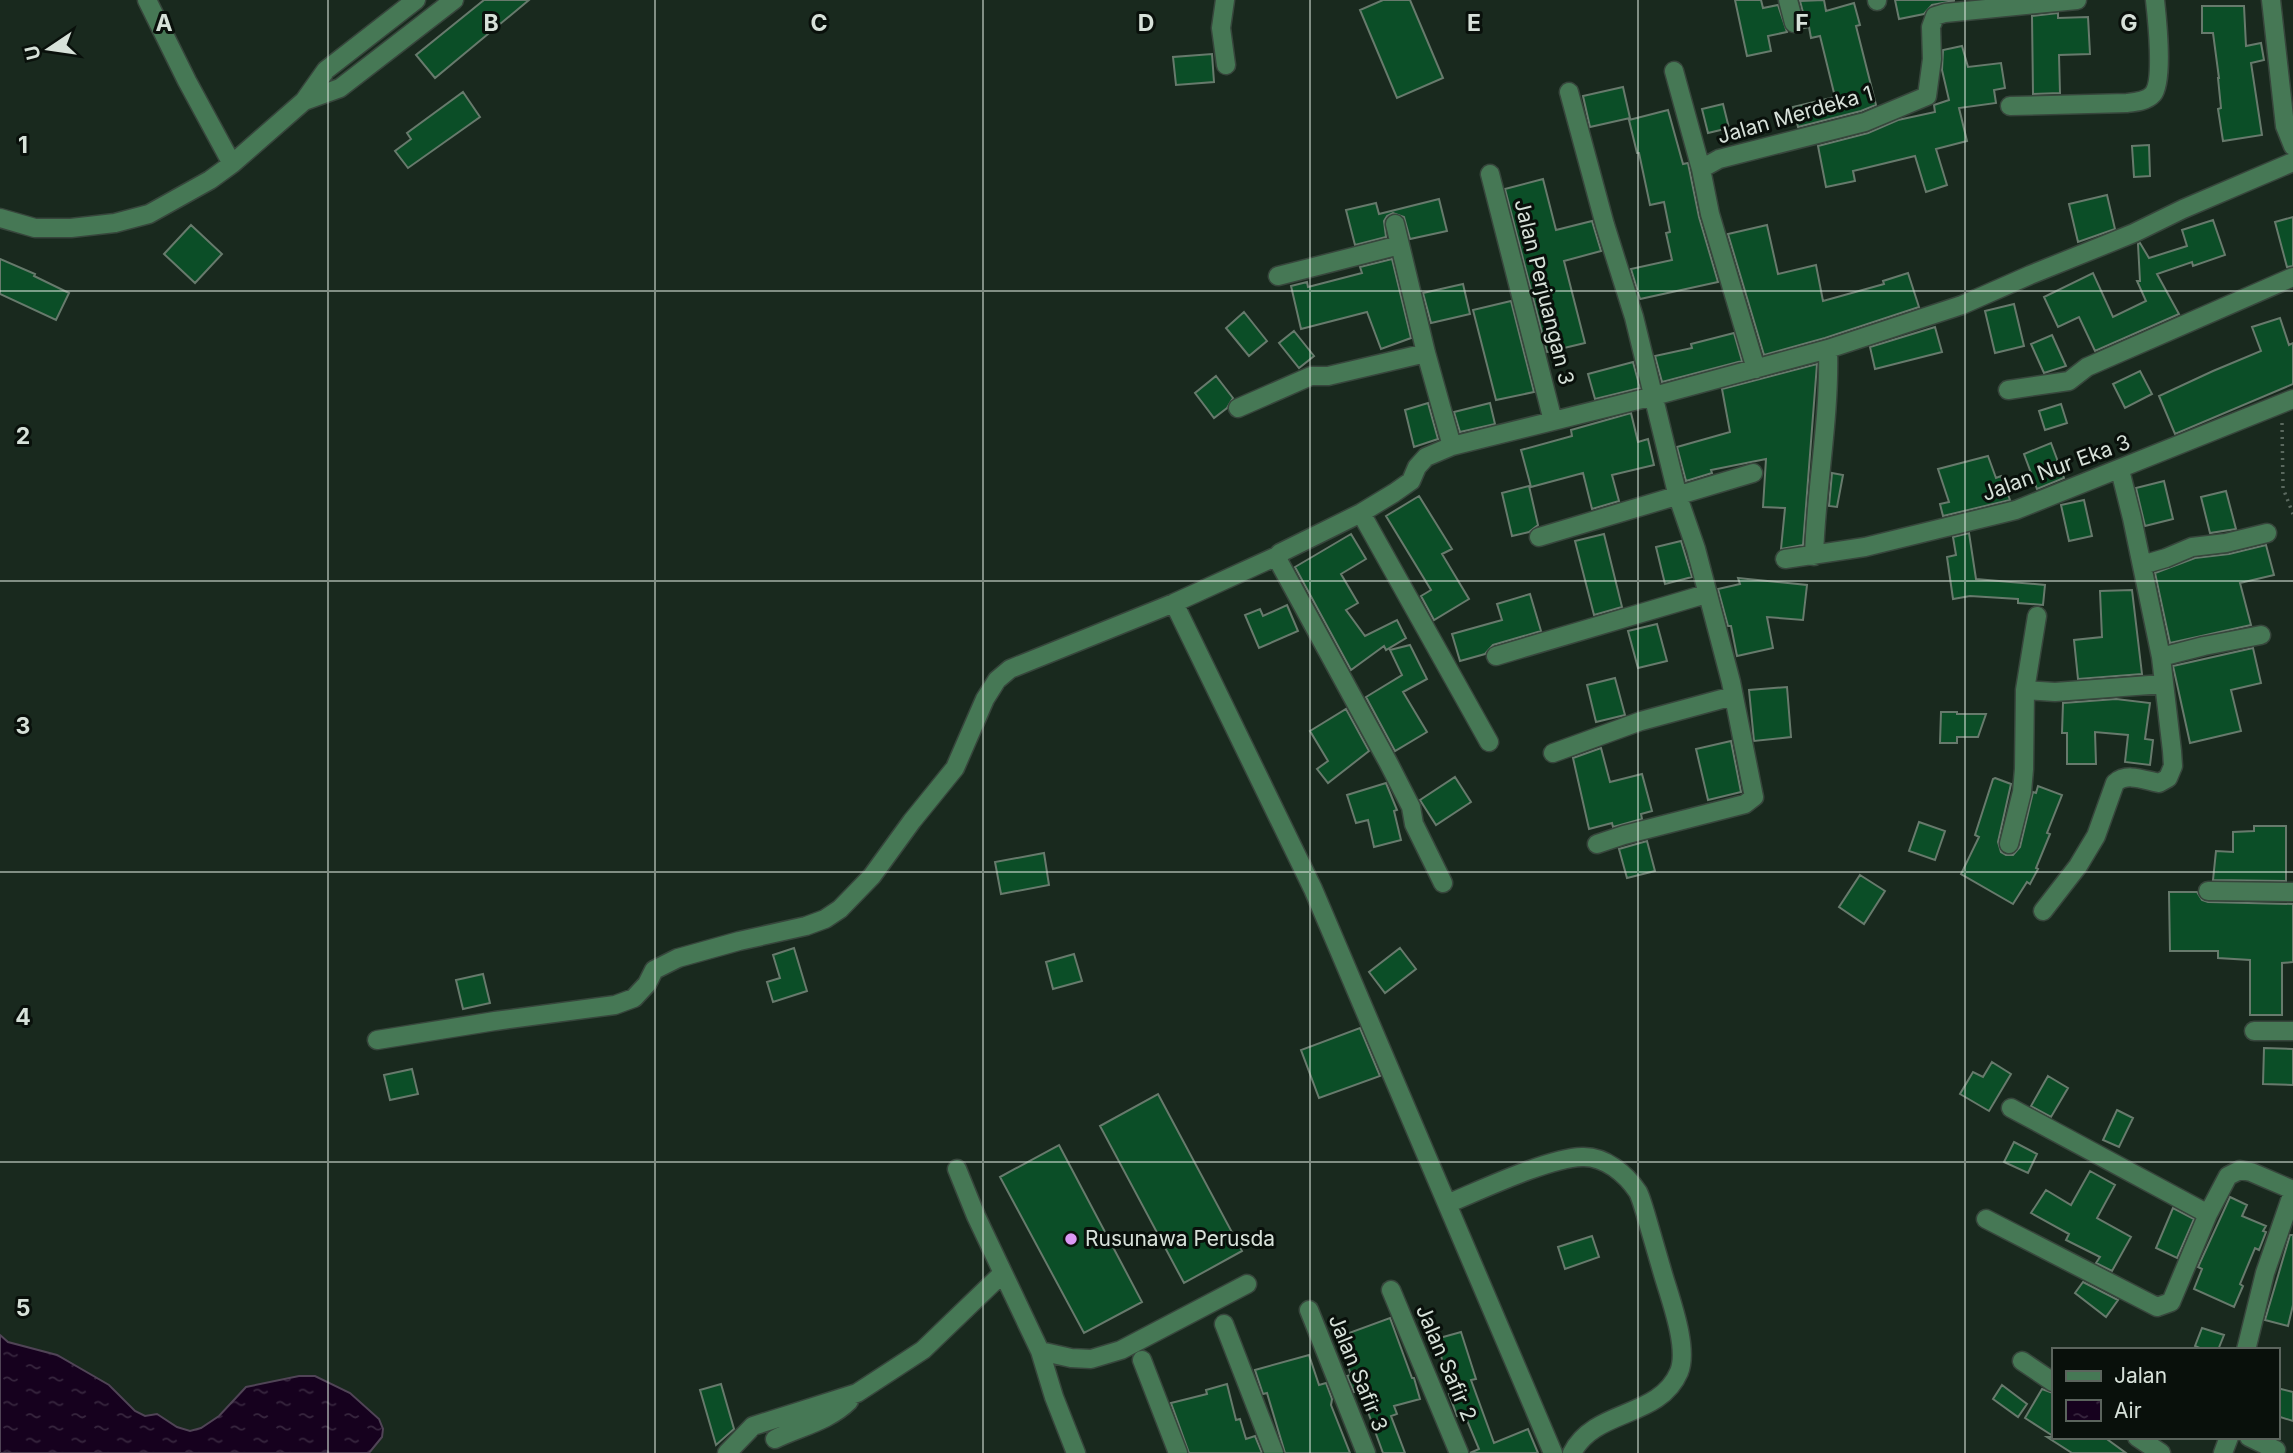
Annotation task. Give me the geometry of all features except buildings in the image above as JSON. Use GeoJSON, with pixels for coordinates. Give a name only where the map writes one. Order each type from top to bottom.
{"type":"FeatureCollection","features":[{"type":"Feature","properties":{"kind":"street"},"geometry":{"type":"LineString","coordinates":[[146,0],[232,164]]}},
{"type":"Feature","properties":{"kind":"street"},"geometry":{"type":"LineString","coordinates":[[0,218],[36,228],[115,223],[149,214],[210,180],[232,164],[304,101],[326,71],[416,0]]}},
{"type":"Feature","properties":{"kind":"street"},"geometry":{"type":"LineString","coordinates":[[304,101],[340,88],[454,0]]}},
{"type":"Feature","properties":{"kind":"street"},"geometry":{"type":"LineString","coordinates":[[1225,0],[1221,29],[1226,65]]}},
{"type":"Feature","properties":{"kind":"street"},"geometry":{"type":"LineString","coordinates":[[1788,0],[1794,23]]}},
{"type":"Feature","properties":{"kind":"street","name":"Jalan Merdeka 1"},"geometry":{"type":"LineString","coordinates":[[1701,169],[1719,159],[1865,122],[1927,96],[1932,59],[1931,27],[1935,16],[2077,0]]}},
{"type":"Feature","properties":{"kind":"street"},"geometry":{"type":"LineString","coordinates":[[2010,106],[2127,103],[2152,96],[2158,85],[2159,33],[2155,0]]}},
{"type":"Feature","properties":{"kind":"street"},"geometry":{"type":"LineString","coordinates":[[2271,0],[2285,126],[2293,146]]}},
{"type":"Feature","properties":{"kind":"street"},"geometry":{"type":"LineString","coordinates":[[1674,71],[1701,169],[1710,214],[1756,369]]}},
{"type":"Feature","properties":{"kind":"street"},"geometry":{"type":"LineString","coordinates":[[1569,92],[1605,225],[1634,317],[1678,497],[1696,549],[1740,722],[1754,797],[1751,801],[1597,844]]}},
{"type":"Feature","properties":{"kind":"street"},"geometry":{"type":"LineString","coordinates":[[377,1040],[615,1005],[634,998],[647,984],[654,970],[678,958],[825,919],[840,909],[872,876],[955,768],[985,699],[997,680],[1010,669],[1174,603],[1277,556],[1361,513],[1411,481],[1417,467],[1426,457],[1452,446],[1828,349],[1962,305],[2134,233],[2293,162]]}},
{"type":"Feature","properties":{"kind":"street","name":"Jalan Perjuangan 3"},"geometry":{"type":"LineString","coordinates":[[1490,174],[1553,421]]}},
{"type":"Feature","properties":{"kind":"street"},"geometry":{"type":"LineString","coordinates":[[1395,224],[1452,446]]}},
{"type":"Feature","properties":{"kind":"street"},"geometry":{"type":"LineString","coordinates":[[1278,276],[1400,245]]}},
{"type":"Feature","properties":{"kind":"street"},"geometry":{"type":"LineString","coordinates":[[2008,390],[2069,380],[2087,368],[2293,277]]}},
{"type":"Feature","properties":{"kind":"street"},"geometry":{"type":"LineString","coordinates":[[1814,556],[1816,504],[1829,396],[1828,349]]}},
{"type":"Feature","properties":{"kind":"street"},"geometry":{"type":"LineString","coordinates":[[1238,408],[1311,376],[1328,376],[1426,353]]}},
{"type":"Feature","properties":{"kind":"street","name":"Jalan Nur Eka 3"},"geometry":{"type":"LineString","coordinates":[[1785,559],[1910,538],[2016,510],[2287,401]]}},
{"type":"Feature","properties":{"kind":"street"},"geometry":{"type":"LineString","coordinates":[[2043,911],[2078,866],[2096,836],[2115,783],[2121,778],[2131,777],[2159,783],[2168,778],[2173,766],[2161,657],[2120,470]]}},
{"type":"Feature","properties":{"kind":"street"},"geometry":{"type":"LineString","coordinates":[[1539,537],[1753,473]]}},
{"type":"Feature","properties":{"kind":"street"},"geometry":{"type":"LineString","coordinates":[[1361,513],[1489,742]]}},
{"type":"Feature","properties":{"kind":"street"},"geometry":{"type":"LineString","coordinates":[[2142,565],[2192,547],[2226,543],[2267,533]]}},
{"type":"Feature","properties":{"kind":"street"},"geometry":{"type":"LineString","coordinates":[[1277,556],[1388,762],[1443,883]]}},
{"type":"Feature","properties":{"kind":"street"},"geometry":{"type":"LineString","coordinates":[[1496,656],[1706,594]]}},
{"type":"Feature","properties":{"kind":"street"},"geometry":{"type":"LineString","coordinates":[[1174,603],[1313,889],[1553,1453]]}},
{"type":"Feature","properties":{"kind":"street"},"geometry":{"type":"LineString","coordinates":[[2009,844],[2022,792],[2025,690],[2037,617]]}},
{"type":"Feature","properties":{"kind":"street"},"geometry":{"type":"LineString","coordinates":[[2161,657],[2261,635]]}},
{"type":"Feature","properties":{"kind":"street"},"geometry":{"type":"LineString","coordinates":[[2025,690],[2055,692],[2163,684]]}},
{"type":"Feature","properties":{"kind":"street"},"geometry":{"type":"LineString","coordinates":[[1553,753],[1642,721],[1733,696]]}},
{"type":"Feature","properties":{"kind":"street"},"geometry":{"type":"LineString","coordinates":[[2208,891],[2293,892]]}},
{"type":"Feature","properties":{"kind":"street"},"geometry":{"type":"LineString","coordinates":[[2254,1031],[2293,1031]]}},
{"type":"Feature","properties":{"kind":"street"},"geometry":{"type":"LineString","coordinates":[[2011,1108],[2207,1214]]}},
{"type":"Feature","properties":{"kind":"street"},"geometry":{"type":"LineString","coordinates":[[1447,1204],[1547,1165],[1583,1156],[1610,1163],[1639,1193],[1675,1312],[1682,1357],[1679,1371],[1663,1393],[1651,1402],[1593,1428],[1584,1435],[1572,1453]]}},
{"type":"Feature","properties":{"kind":"street"},"geometry":{"type":"LineString","coordinates":[[957,1169],[1040,1351],[1054,1397],[1076,1453]]}},
{"type":"Feature","properties":{"kind":"street"},"geometry":{"type":"LineString","coordinates":[[1986,1219],[2157,1307],[2171,1302],[2207,1214],[2228,1176],[2240,1170],[2251,1172],[2293,1191],[2264,1273],[2246,1348]]}},
{"type":"Feature","properties":{"kind":"street"},"geometry":{"type":"LineString","coordinates":[[753,1426],[774,1446],[841,1409],[857,1393],[923,1350],[1003,1273]]}},
{"type":"Feature","properties":{"kind":"street"},"geometry":{"type":"LineString","coordinates":[[1040,1351],[1071,1358],[1091,1359],[1121,1350],[1247,1284]]}},
{"type":"Feature","properties":{"kind":"street","name":"Jalan Safir 2"},"geometry":{"type":"LineString","coordinates":[[1391,1290],[1459,1453]]}},
{"type":"Feature","properties":{"kind":"street","name":"Jalan Safir 3"},"geometry":{"type":"LineString","coordinates":[[1309,1310],[1366,1453]]}},
{"type":"Feature","properties":{"kind":"street"},"geometry":{"type":"LineString","coordinates":[[1224,1324],[1274,1453]]}},
{"type":"Feature","properties":{"kind":"street"},"geometry":{"type":"LineString","coordinates":[[1142,1360],[1178,1453]]}},
{"type":"Feature","properties":{"kind":"street"},"geometry":{"type":"LineString","coordinates":[[2022,1361],[2052,1381]]}},
{"type":"Feature","properties":{"kind":"street"},"geometry":{"type":"LineString","coordinates":[[727,1453],[753,1426],[857,1393]]}},
{"type":"Feature","properties":{"kind":"street"},"geometry":{"type":"LineString","coordinates":[[2140,1439],[2161,1453]]}},
{"type":"Feature","properties":{"kind":"street"},"geometry":{"type":"LineString","coordinates":[[2253,1439],[2276,1450]]}},
{"type":"Feature","properties":{"kind":"path"},"geometry":{"type":"LineString","coordinates":[[2287,401],[2283,488],[2293,514]]}},
{"type":"Feature","properties":{"kind":"water"},"geometry":{"type":"Polygon","coordinates":[[[0,1335],[8,1342],[57,1355],[109,1385],[135,1411],[145,1416],[157,1414],[177,1427],[190,1431],[201,1428],[219,1416],[246,1387],[299,1376],[315,1376],[350,1393],[379,1419],[383,1429],[382,1437],[369,1453],[0,1453],[0,1335]]]}},
{"type":"Feature","properties":{"kind":"place","name":"Rusunawa Perusda"},"geometry":{"type":"Point","coordinates":[1071,1239]}}]}
